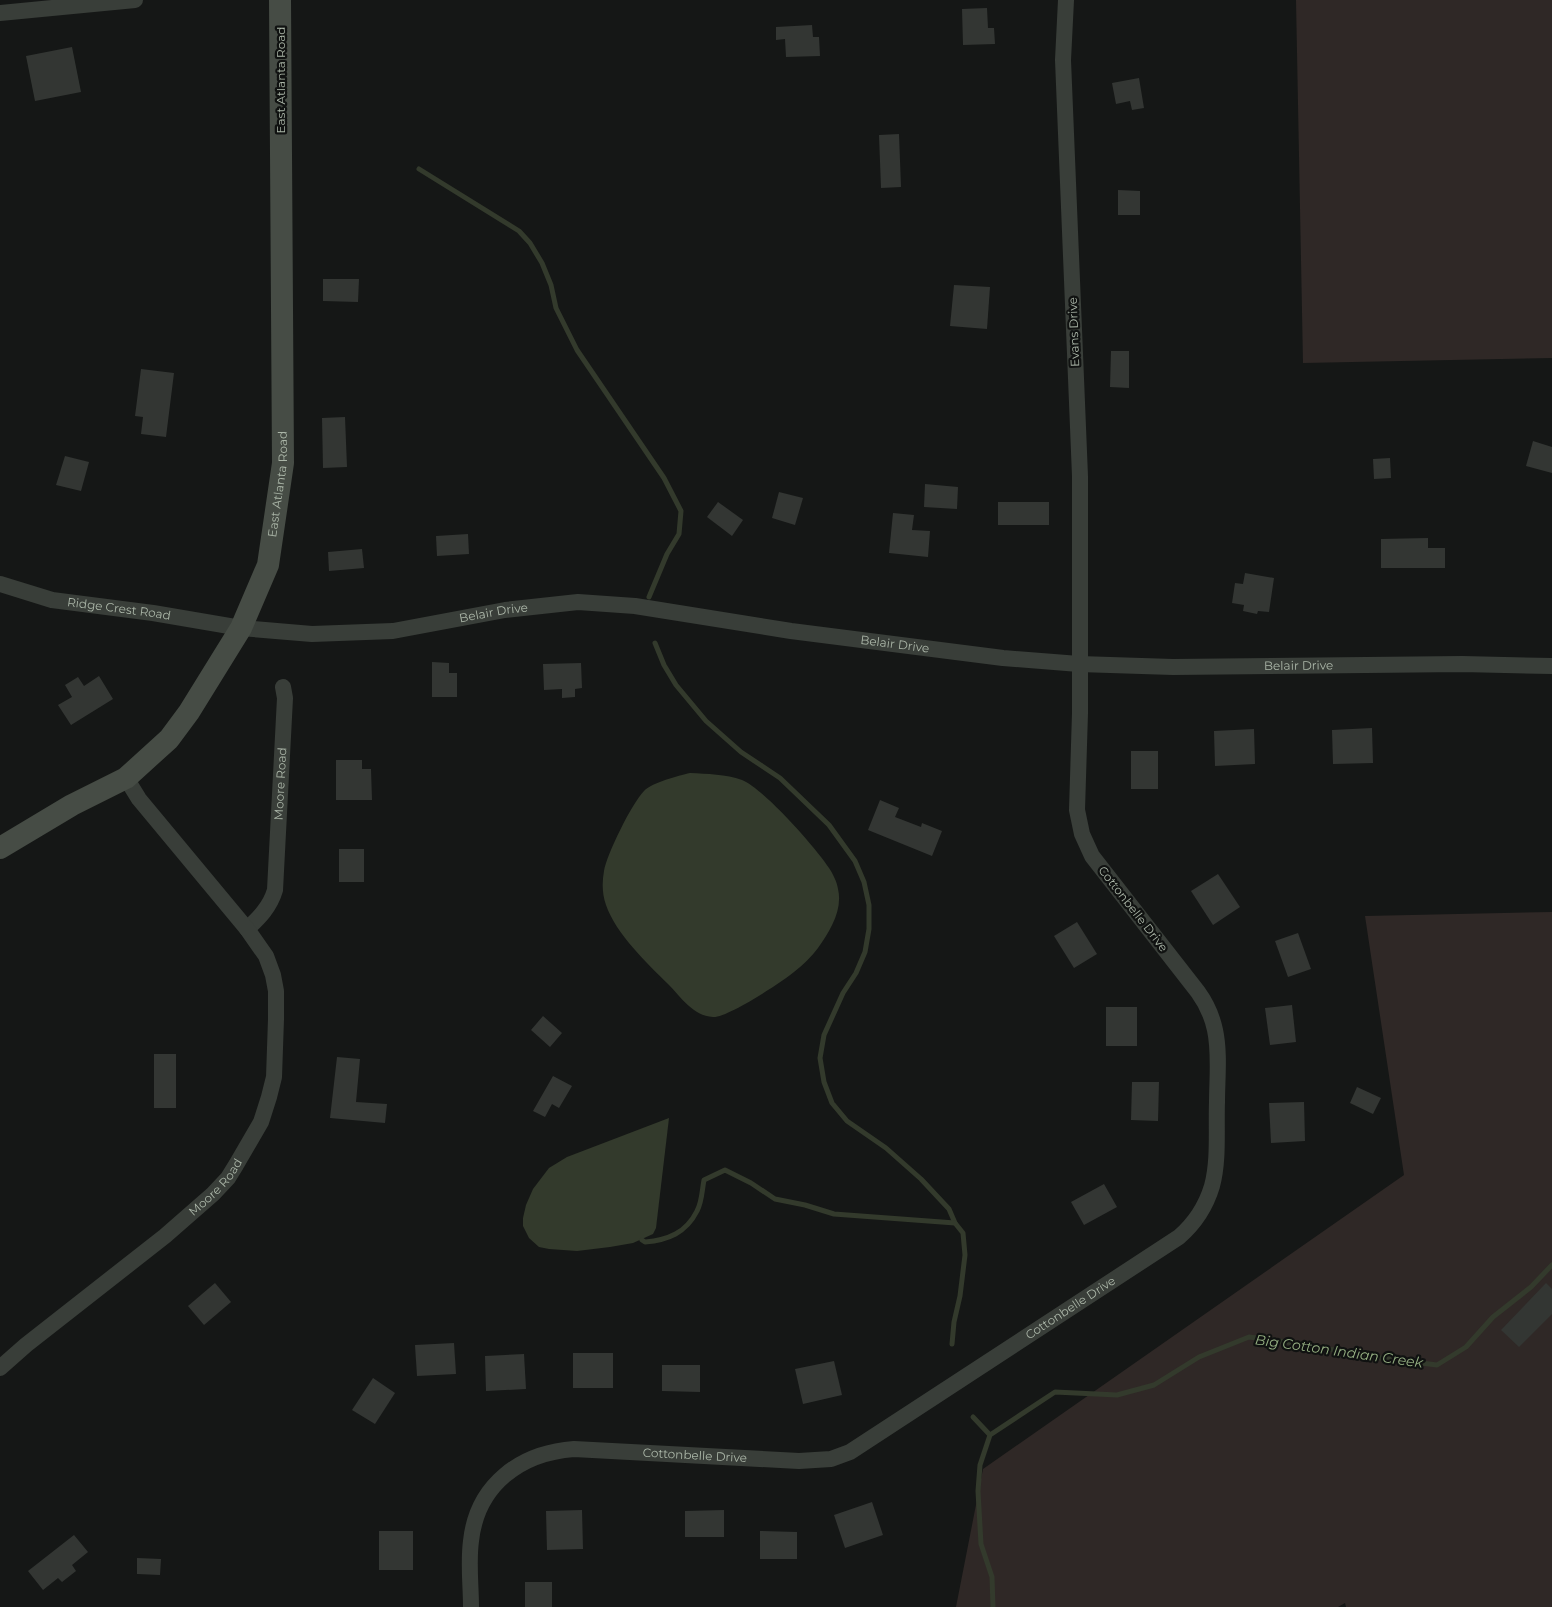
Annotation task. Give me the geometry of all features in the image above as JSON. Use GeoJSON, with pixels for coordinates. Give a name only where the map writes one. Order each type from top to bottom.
{"type":"FeatureCollection","features":[{"type":"Feature","properties":{"kind":"street"},"geometry":{"type":"LineString","coordinates":[[0,13],[135,0]]}},
{"type":"Feature","properties":{"kind":"street","name":"East Atlanta Road"},"geometry":{"type":"LineString","coordinates":[[0,848],[72,805],[126,778],[169,739],[189,712],[241,628],[268,565],[283,463],[280,0]]}},
{"type":"Feature","properties":{"kind":"street","name":"Evans Drive"},"geometry":{"type":"LineString","coordinates":[[1066,0],[1063,60],[1080,476],[1079,664]]}},
{"type":"Feature","properties":{"kind":"street","name":"Ridge Crest Road"},"geometry":{"type":"LineString","coordinates":[[0,584],[52,600],[153,613],[241,628]]}},
{"type":"Feature","properties":{"kind":"street","name":"Belair Drive"},"geometry":{"type":"LineString","coordinates":[[241,628],[312,634],[393,631],[505,610],[578,602],[636,606],[791,630],[1003,658],[1079,664],[1173,667],[1462,664],[1552,666]]}},
{"type":"Feature","properties":{"kind":"street","name":"Cottonbelle Drive"},"geometry":{"type":"LineString","coordinates":[[471,1607],[471,1539],[481,1505],[501,1478],[522,1463],[546,1453],[574,1449],[799,1461],[831,1459],[840,1456],[862,1446],[1179,1237],[1199,1214],[1208,1196],[1214,1172],[1218,1052],[1215,1031],[1208,1010],[1198,992],[1095,860],[1082,834],[1077,810],[1080,713],[1079,664]]}},
{"type":"Feature","properties":{"kind":"street","name":"Moore Road"},"geometry":{"type":"LineString","coordinates":[[246,930],[265,912],[275,890],[284,705],[283,687]]}},
{"type":"Feature","properties":{"kind":"street","name":"Moore Road"},"geometry":{"type":"LineString","coordinates":[[0,1368],[26,1345],[165,1236],[213,1194],[228,1178],[261,1122],[270,1097],[274,1077],[276,991],[273,975],[266,956],[139,799],[126,778]]}},
{"type":"Feature","properties":{"kind":"shaded area"},"geometry":{"type":"Polygon","coordinates":[[[1296,0],[1552,0],[1552,358],[1303,363],[1296,0]]]}},
{"type":"Feature","properties":{"kind":"shaded area"},"geometry":{"type":"Polygon","coordinates":[[[690,773],[736,778],[751,785],[763,794],[801,833],[822,859],[835,878],[839,897],[837,912],[827,935],[804,963],[788,977],[754,999],[730,1012],[713,1017],[693,1010],[633,948],[611,916],[603,892],[606,863],[627,817],[639,797],[653,785],[690,773]]]}},
{"type":"Feature","properties":{"kind":"shaded area"},"geometry":{"type":"Polygon","coordinates":[[[1552,912],[1552,1607],[1346,1607],[1345,1603],[1338,1607],[956,1607],[983,1469],[1404,1175],[1365,916],[1552,912]]]}},
{"type":"Feature","properties":{"kind":"shaded area"},"geometry":{"type":"Polygon","coordinates":[[[669,1118],[656,1228],[653,1234],[633,1243],[577,1251],[539,1247],[529,1238],[523,1226],[526,1205],[533,1189],[549,1168],[567,1157],[669,1118]]]}},
{"type":"Feature","properties":{"kind":"building"},"geometry":{"type":"Polygon","coordinates":[[[987,8],[988,28],[994,28],[995,44],[963,45],[962,9],[987,8]]]}},
{"type":"Feature","properties":{"kind":"building"},"geometry":{"type":"Polygon","coordinates":[[[812,25],[813,37],[819,37],[820,56],[786,57],[785,39],[776,40],[776,27],[812,25]]]}},
{"type":"Feature","properties":{"kind":"building"},"geometry":{"type":"Polygon","coordinates":[[[72,47],[81,92],[35,101],[26,56],[72,47]]]}},
{"type":"Feature","properties":{"kind":"building"},"geometry":{"type":"Polygon","coordinates":[[[1139,78],[1144,108],[1132,110],[1130,101],[1116,104],[1112,83],[1139,78]]]}},
{"type":"Feature","properties":{"kind":"building"},"geometry":{"type":"Polygon","coordinates":[[[899,134],[901,187],[881,188],[879,135],[899,134]]]}},
{"type":"Feature","properties":{"kind":"building"},"geometry":{"type":"Polygon","coordinates":[[[1118,190],[1140,191],[1140,215],[1118,215],[1118,190]]]}},
{"type":"Feature","properties":{"kind":"building"},"geometry":{"type":"Polygon","coordinates":[[[323,279],[359,279],[358,302],[323,301],[323,279]]]}},
{"type":"Feature","properties":{"kind":"building"},"geometry":{"type":"Polygon","coordinates":[[[954,285],[990,287],[987,329],[950,326],[954,285]]]}},
{"type":"Feature","properties":{"kind":"building"},"geometry":{"type":"Polygon","coordinates":[[[1111,351],[1129,351],[1129,388],[1110,387],[1111,351]]]}},
{"type":"Feature","properties":{"kind":"building"},"geometry":{"type":"Polygon","coordinates":[[[141,369],[174,373],[166,437],[141,434],[143,417],[135,416],[141,369]]]}},
{"type":"Feature","properties":{"kind":"building"},"geometry":{"type":"Polygon","coordinates":[[[345,417],[347,467],[323,468],[322,418],[345,417]]]}},
{"type":"Feature","properties":{"kind":"building"},"geometry":{"type":"Polygon","coordinates":[[[1533,441],[1552,447],[1552,473],[1526,466],[1533,441]]]}},
{"type":"Feature","properties":{"kind":"building"},"geometry":{"type":"Polygon","coordinates":[[[65,456],[89,462],[81,491],[56,485],[65,456]]]}},
{"type":"Feature","properties":{"kind":"building"},"geometry":{"type":"Polygon","coordinates":[[[1390,458],[1391,478],[1374,479],[1373,459],[1390,458]]]}},
{"type":"Feature","properties":{"kind":"building"},"geometry":{"type":"Polygon","coordinates":[[[925,484],[958,487],[957,509],[924,507],[925,484]]]}},
{"type":"Feature","properties":{"kind":"building"},"geometry":{"type":"Polygon","coordinates":[[[779,492],[803,498],[795,525],[772,518],[779,492]]]}},
{"type":"Feature","properties":{"kind":"building"},"geometry":{"type":"Polygon","coordinates":[[[718,502],[743,520],[732,536],[707,517],[718,502]]]}},
{"type":"Feature","properties":{"kind":"building"},"geometry":{"type":"Polygon","coordinates":[[[998,502],[1049,502],[1049,525],[998,525],[998,502]]]}},
{"type":"Feature","properties":{"kind":"building"},"geometry":{"type":"Polygon","coordinates":[[[893,513],[914,515],[912,530],[930,531],[928,557],[889,553],[893,513]]]}},
{"type":"Feature","properties":{"kind":"building"},"geometry":{"type":"Polygon","coordinates":[[[468,534],[469,554],[437,556],[436,536],[468,534]]]}},
{"type":"Feature","properties":{"kind":"building"},"geometry":{"type":"Polygon","coordinates":[[[1428,538],[1428,548],[1445,548],[1445,568],[1381,568],[1381,539],[1428,538]]]}},
{"type":"Feature","properties":{"kind":"building"},"geometry":{"type":"Polygon","coordinates":[[[362,549],[364,568],[329,571],[328,552],[362,549]]]}},
{"type":"Feature","properties":{"kind":"building"},"geometry":{"type":"Polygon","coordinates":[[[1245,573],[1274,578],[1269,612],[1258,611],[1257,614],[1243,611],[1244,605],[1232,603],[1235,583],[1243,584],[1245,573]]]}},
{"type":"Feature","properties":{"kind":"building"},"geometry":{"type":"Polygon","coordinates":[[[432,662],[449,663],[449,673],[457,673],[457,697],[432,697],[432,662]]]}},
{"type":"Feature","properties":{"kind":"building"},"geometry":{"type":"Polygon","coordinates":[[[581,663],[582,688],[575,689],[575,697],[562,698],[562,689],[544,690],[543,664],[581,663]]]}},
{"type":"Feature","properties":{"kind":"building"},"geometry":{"type":"Polygon","coordinates":[[[99,676],[113,699],[71,725],[58,705],[72,697],[65,685],[78,677],[84,686],[99,676]]]}},
{"type":"Feature","properties":{"kind":"building"},"geometry":{"type":"Polygon","coordinates":[[[1372,728],[1373,763],[1333,764],[1332,730],[1372,728]]]}},
{"type":"Feature","properties":{"kind":"building"},"geometry":{"type":"Polygon","coordinates":[[[1254,729],[1255,764],[1215,766],[1214,731],[1254,729]]]}},
{"type":"Feature","properties":{"kind":"building"},"geometry":{"type":"Polygon","coordinates":[[[1131,751],[1158,751],[1158,789],[1131,789],[1131,751]]]}},
{"type":"Feature","properties":{"kind":"building"},"geometry":{"type":"Polygon","coordinates":[[[336,760],[362,760],[362,769],[371,769],[372,800],[336,800],[336,760]]]}},
{"type":"Feature","properties":{"kind":"building"},"geometry":{"type":"Polygon","coordinates":[[[880,800],[899,808],[895,817],[921,827],[922,823],[942,831],[932,856],[868,830],[880,800]]]}},
{"type":"Feature","properties":{"kind":"building"},"geometry":{"type":"Polygon","coordinates":[[[339,849],[364,849],[364,882],[339,882],[339,849]]]}},
{"type":"Feature","properties":{"kind":"building"},"geometry":{"type":"Polygon","coordinates":[[[1218,874],[1240,907],[1213,925],[1191,891],[1218,874]]]}},
{"type":"Feature","properties":{"kind":"building"},"geometry":{"type":"Polygon","coordinates":[[[1077,922],[1097,954],[1074,968],[1054,936],[1077,922]]]}},
{"type":"Feature","properties":{"kind":"building"},"geometry":{"type":"Polygon","coordinates":[[[1298,933],[1311,969],[1288,977],[1275,941],[1298,933]]]}},
{"type":"Feature","properties":{"kind":"building"},"geometry":{"type":"Polygon","coordinates":[[[1292,1005],[1296,1042],[1270,1045],[1265,1008],[1292,1005]]]}},
{"type":"Feature","properties":{"kind":"building"},"geometry":{"type":"Polygon","coordinates":[[[1106,1007],[1137,1007],[1137,1046],[1106,1046],[1106,1007]]]}},
{"type":"Feature","properties":{"kind":"building"},"geometry":{"type":"Polygon","coordinates":[[[543,1016],[562,1033],[550,1047],[531,1030],[543,1016]]]}},
{"type":"Feature","properties":{"kind":"building"},"geometry":{"type":"Polygon","coordinates":[[[154,1054],[176,1054],[176,1108],[154,1108],[154,1054]]]}},
{"type":"Feature","properties":{"kind":"building"},"geometry":{"type":"Polygon","coordinates":[[[337,1057],[360,1059],[356,1102],[387,1104],[385,1123],[330,1118],[337,1057]]]}},
{"type":"Feature","properties":{"kind":"building"},"geometry":{"type":"Polygon","coordinates":[[[553,1076],[572,1086],[559,1108],[552,1104],[545,1117],[533,1111],[553,1076]]]}},
{"type":"Feature","properties":{"kind":"building"},"geometry":{"type":"Polygon","coordinates":[[[1132,1082],[1159,1082],[1158,1121],[1131,1120],[1132,1082]]]}},
{"type":"Feature","properties":{"kind":"building"},"geometry":{"type":"Polygon","coordinates":[[[1357,1087],[1381,1098],[1373,1114],[1350,1103],[1357,1087]]]}},
{"type":"Feature","properties":{"kind":"building"},"geometry":{"type":"Polygon","coordinates":[[[1304,1102],[1305,1141],[1271,1143],[1269,1103],[1304,1102]]]}},
{"type":"Feature","properties":{"kind":"building"},"geometry":{"type":"Polygon","coordinates":[[[1104,1184],[1117,1207],[1084,1225],[1071,1202],[1104,1184]]]}},
{"type":"Feature","properties":{"kind":"building"},"geometry":{"type":"Polygon","coordinates":[[[215,1283],[231,1302],[204,1325],[188,1306],[215,1283]]]}},
{"type":"Feature","properties":{"kind":"building"},"geometry":{"type":"Polygon","coordinates":[[[1546,1283],[1552,1289],[1552,1314],[1519,1347],[1501,1330],[1546,1283]]]}},
{"type":"Feature","properties":{"kind":"building"},"geometry":{"type":"Polygon","coordinates":[[[454,1343],[456,1374],[417,1376],[415,1345],[454,1343]]]}},
{"type":"Feature","properties":{"kind":"building"},"geometry":{"type":"Polygon","coordinates":[[[573,1353],[613,1353],[613,1388],[573,1388],[573,1353]]]}},
{"type":"Feature","properties":{"kind":"building"},"geometry":{"type":"Polygon","coordinates":[[[524,1354],[526,1389],[486,1391],[485,1356],[524,1354]]]}},
{"type":"Feature","properties":{"kind":"building"},"geometry":{"type":"Polygon","coordinates":[[[834,1361],[842,1395],[803,1404],[795,1369],[834,1361]]]}},
{"type":"Feature","properties":{"kind":"building"},"geometry":{"type":"Polygon","coordinates":[[[662,1365],[700,1365],[700,1392],[662,1391],[662,1365]]]}},
{"type":"Feature","properties":{"kind":"building"},"geometry":{"type":"Polygon","coordinates":[[[373,1378],[395,1393],[375,1424],[352,1410],[373,1378]]]}},
{"type":"Feature","properties":{"kind":"building"},"geometry":{"type":"Polygon","coordinates":[[[872,1502],[883,1535],[845,1548],[834,1515],[872,1502]]]}},
{"type":"Feature","properties":{"kind":"building"},"geometry":{"type":"Polygon","coordinates":[[[582,1510],[583,1549],[547,1550],[546,1511],[582,1510]]]}},
{"type":"Feature","properties":{"kind":"building"},"geometry":{"type":"Polygon","coordinates":[[[724,1510],[724,1537],[685,1537],[685,1511],[724,1510]]]}},
{"type":"Feature","properties":{"kind":"building"},"geometry":{"type":"Polygon","coordinates":[[[379,1531],[413,1531],[413,1570],[379,1570],[379,1531]]]}},
{"type":"Feature","properties":{"kind":"building"},"geometry":{"type":"Polygon","coordinates":[[[760,1531],[797,1532],[797,1559],[760,1559],[760,1531]]]}},
{"type":"Feature","properties":{"kind":"building"},"geometry":{"type":"Polygon","coordinates":[[[74,1535],[88,1552],[72,1565],[76,1571],[62,1582],[58,1578],[43,1590],[28,1571],[74,1535]]]}},
{"type":"Feature","properties":{"kind":"building"},"geometry":{"type":"Polygon","coordinates":[[[137,1558],[161,1559],[160,1575],[137,1574],[137,1558]]]}},
{"type":"Feature","properties":{"kind":"building"},"geometry":{"type":"Polygon","coordinates":[[[525,1582],[552,1582],[552,1607],[525,1607],[525,1582]]]}},
{"type":"Feature","properties":{"kind":"waterway"},"geometry":{"type":"LineString","coordinates":[[419,169],[519,231],[530,243],[542,263],[551,285],[556,308],[577,350],[664,478],[681,511],[679,534],[667,554],[649,597]]}},
{"type":"Feature","properties":{"kind":"waterway"},"geometry":{"type":"LineString","coordinates":[[655,643],[664,665],[676,685],[706,721],[741,752],[780,778],[829,825],[855,861],[864,882],[869,905],[869,929],[865,952],[856,973],[843,993],[824,1035],[820,1058],[824,1082],[832,1103],[847,1121],[886,1148],[921,1179],[949,1209],[955,1223],[963,1233],[965,1255],[952,1344]]}},
{"type":"Feature","properties":{"kind":"waterway"},"geometry":{"type":"LineString","coordinates":[[642,1240],[645,1242],[661,1239],[682,1230],[693,1219],[699,1207],[704,1180],[725,1170],[751,1183],[775,1199],[805,1205],[834,1214],[955,1223]]}},
{"type":"Feature","properties":{"kind":"waterway","name":"Big Cotton Indian Creek"},"geometry":{"type":"LineString","coordinates":[[993,1607],[992,1577],[981,1544],[978,1491],[980,1465],[990,1435],[1055,1392],[1117,1395],[1154,1385],[1199,1357],[1249,1337],[1302,1344],[1365,1356],[1437,1365],[1466,1347],[1493,1317],[1531,1287],[1552,1265]]}},
{"type":"Feature","properties":{"kind":"waterway"},"geometry":{"type":"LineString","coordinates":[[973,1417],[990,1435]]}}]}
